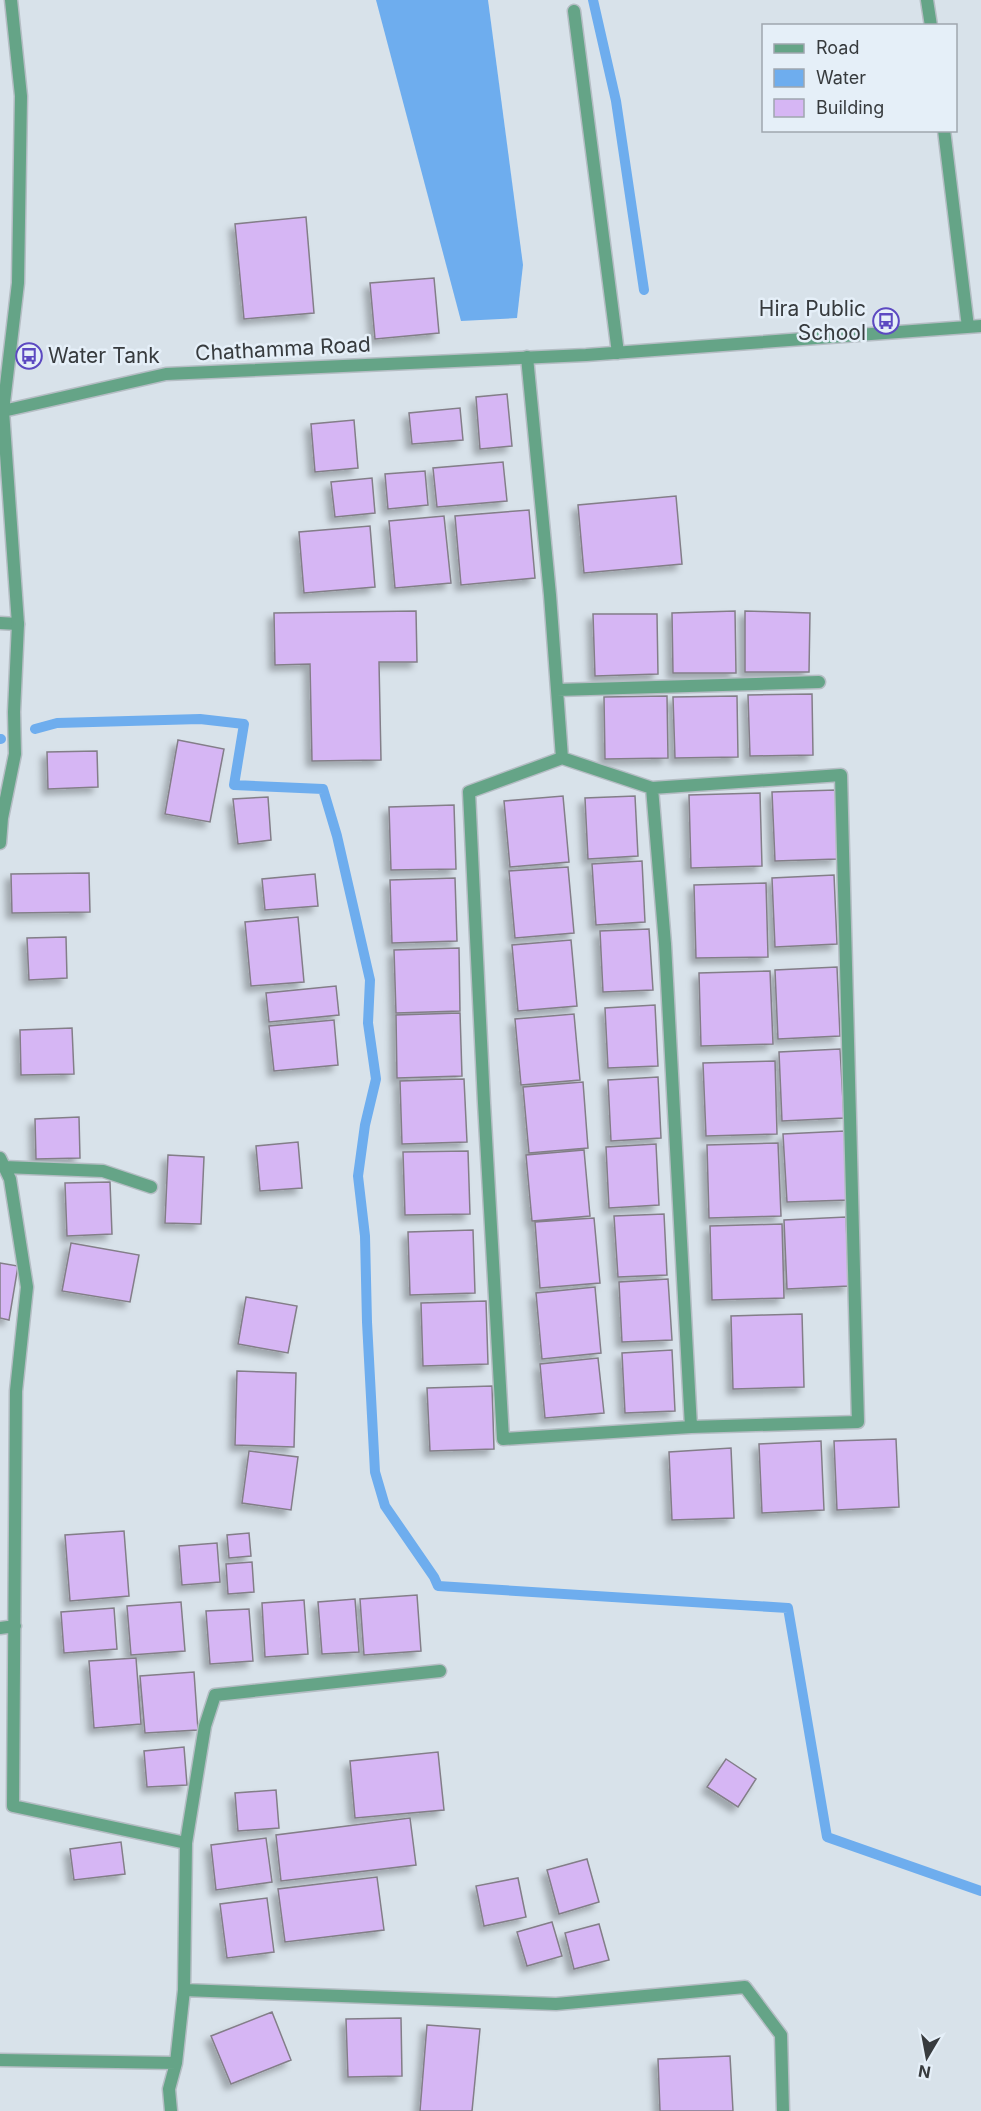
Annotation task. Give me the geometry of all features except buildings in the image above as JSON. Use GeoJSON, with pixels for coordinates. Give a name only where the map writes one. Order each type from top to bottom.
{"type":"FeatureCollection","features":[{"type":"Feature","properties":{"kind":"street"},"geometry":{"type":"LineString","coordinates":[[0,843],[2,818],[15,754],[14,712],[18,624],[2,433],[18,283],[21,96],[11,0]]}},
{"type":"Feature","properties":{"kind":"street"},"geometry":{"type":"LineString","coordinates":[[927,0],[931,24]]}},
{"type":"Feature","properties":{"kind":"street"},"geometry":{"type":"LineString","coordinates":[[574,11],[618,353]]}},
{"type":"Feature","properties":{"kind":"street"},"geometry":{"type":"LineString","coordinates":[[944,132],[975,326]]}},
{"type":"Feature","properties":{"kind":"street","name":"Chathamma Road"},"geometry":{"type":"LineString","coordinates":[[3,411],[166,374],[618,353],[975,326]]}},
{"type":"Feature","properties":{"kind":"street"},"geometry":{"type":"LineString","coordinates":[[527,357],[550,595],[562,759]]}},
{"type":"Feature","properties":{"kind":"street"},"geometry":{"type":"LineString","coordinates":[[0,623],[18,624]]}},
{"type":"Feature","properties":{"kind":"street"},"geometry":{"type":"LineString","coordinates":[[557,690],[819,682]]}},
{"type":"Feature","properties":{"kind":"street"},"geometry":{"type":"LineString","coordinates":[[562,759],[652,788],[841,775],[858,1422],[691,1428],[503,1439],[469,792],[562,759]]}},
{"type":"Feature","properties":{"kind":"street"},"geometry":{"type":"LineString","coordinates":[[652,788],[665,944],[691,1428]]}},
{"type":"Feature","properties":{"kind":"street"},"geometry":{"type":"LineString","coordinates":[[2,1163],[104,1171],[150,1188]]}},
{"type":"Feature","properties":{"kind":"street"},"geometry":{"type":"LineString","coordinates":[[2,1163],[10,1179],[27,1287],[16,1391],[13,1806],[186,1843]]}},
{"type":"Feature","properties":{"kind":"street"},"geometry":{"type":"LineString","coordinates":[[0,1628],[15,1626]]}},
{"type":"Feature","properties":{"kind":"street"},"geometry":{"type":"LineString","coordinates":[[171,2111],[169,2089],[176,2062],[184,1990],[186,1843],[205,1726],[215,1695],[440,1671]]}},
{"type":"Feature","properties":{"kind":"street"},"geometry":{"type":"LineString","coordinates":[[184,1990],[556,2004],[745,1987],[780,2035],[783,2111]]}},
{"type":"Feature","properties":{"kind":"street"},"geometry":{"type":"LineString","coordinates":[[0,2060],[176,2062]]}},
{"type":"Feature","properties":{"kind":"water"},"geometry":{"type":"Polygon","coordinates":[[[376,0],[488,0],[523,265],[517,318],[461,321],[376,0]]]}},
{"type":"Feature","properties":{"kind":"waterway"},"geometry":{"type":"LineString","coordinates":[[593,0],[616,101],[644,290]]}},
{"type":"Feature","properties":{"kind":"waterway"},"geometry":{"type":"LineString","coordinates":[[35,729],[57,723],[200,719],[244,724],[234,785],[323,789],[337,836],[370,980],[368,1023],[376,1079],[365,1125],[358,1176],[365,1236],[375,1472],[385,1506],[438,1586],[788,1608],[827,1837],[981,1891]]}},
{"type":"Feature","properties":{"kind":"place","name":"Hira Public School"},"geometry":{"type":"Point","coordinates":[886,321]}},
{"type":"Feature","properties":{"kind":"place","name":"Water Tank"},"geometry":{"type":"Point","coordinates":[29,356]}}]}
